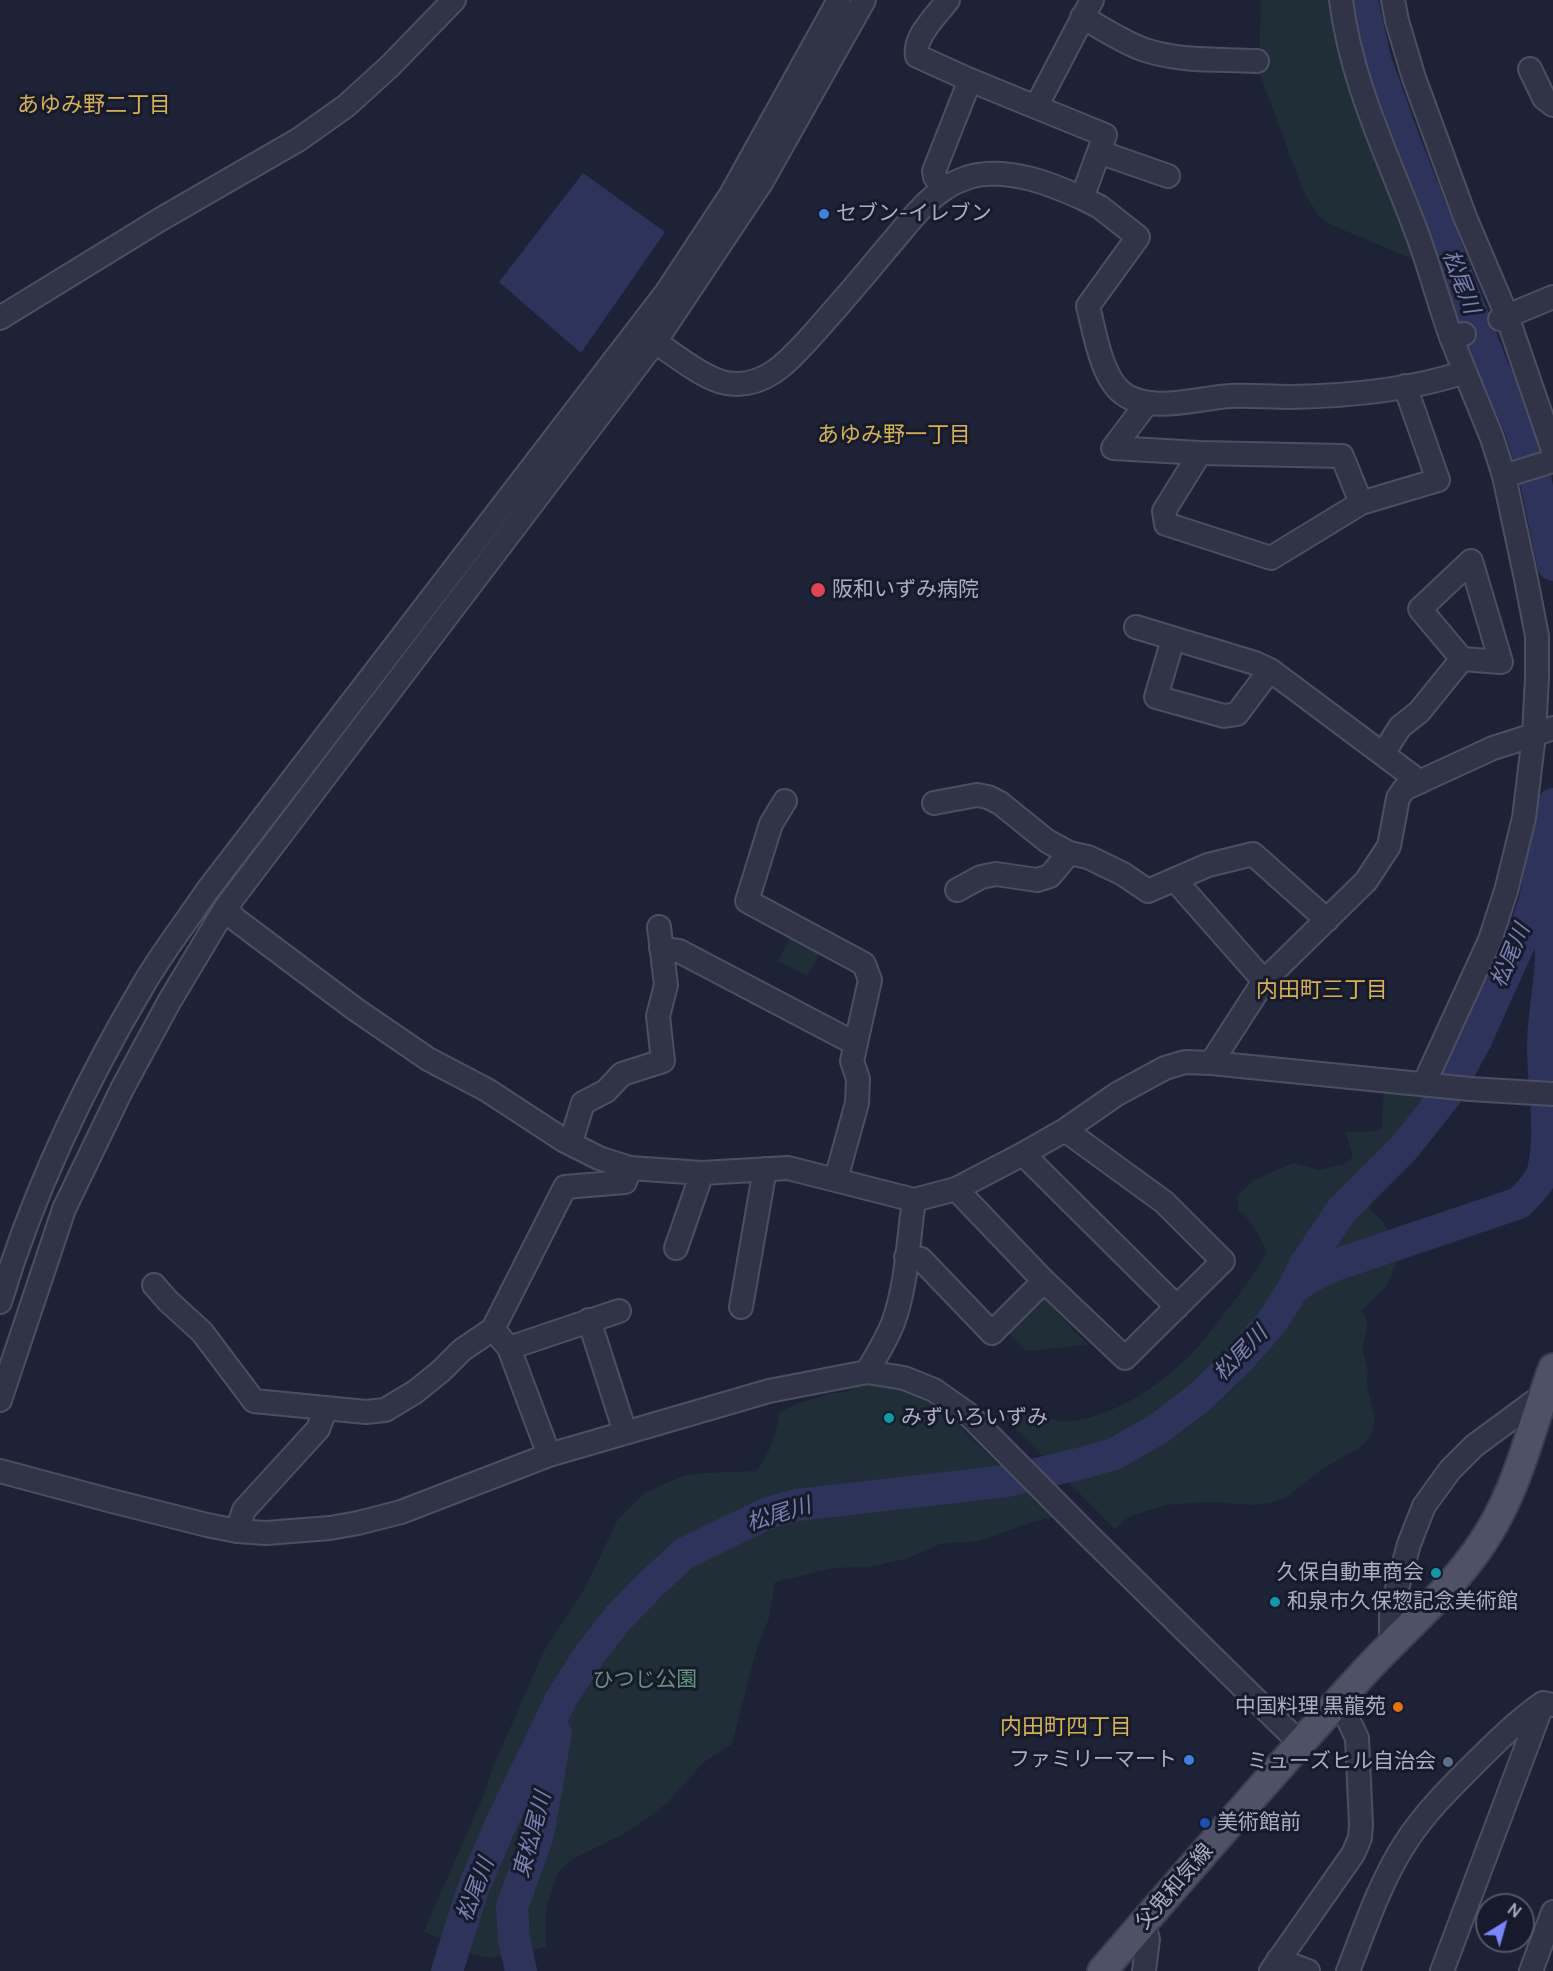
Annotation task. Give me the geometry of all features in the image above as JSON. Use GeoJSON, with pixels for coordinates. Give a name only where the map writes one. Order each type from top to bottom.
{"type":"FeatureCollection","features":[{"type":"Feature","properties":{"kind":"main road","name":"父鬼和気線"},"geometry":{"type":"LineString","coordinates":[[1102,1971],[1391,1642],[1442,1594],[1475,1555],[1508,1497],[1548,1382]]}},
{"type":"Feature","properties":{"kind":"street"},"geometry":{"type":"LineString","coordinates":[[0,318],[161,219],[298,140],[346,105],[390,66],[454,0]]}},
{"type":"Feature","properties":{"kind":"street"},"geometry":{"type":"LineString","coordinates":[[0,1302],[15,1251],[36,1196],[93,1076],[146,980],[207,891],[666,293],[730,196],[839,0]]}},
{"type":"Feature","properties":{"kind":"street"},"geometry":{"type":"LineString","coordinates":[[0,1400],[64,1209],[122,1089],[169,1002],[226,907],[655,342],[761,183],[864,0]]}},
{"type":"Feature","properties":{"kind":"street"},"geometry":{"type":"LineString","coordinates":[[948,0],[919,39],[915,48],[917,56],[1104,135],[1082,198]]}},
{"type":"Feature","properties":{"kind":"street"},"geometry":{"type":"LineString","coordinates":[[1341,0],[1349,48],[1357,76],[1457,335],[1466,372],[1507,475],[1537,636],[1538,677],[1544,732],[1524,818],[1503,901],[1490,940],[1429,1084]]}},
{"type":"Feature","properties":{"kind":"street"},"geometry":{"type":"LineString","coordinates":[[1393,0],[1414,78],[1503,318],[1545,402],[1553,450]]}},
{"type":"Feature","properties":{"kind":"street"},"geometry":{"type":"LineString","coordinates":[[1036,107],[1087,9],[1144,49],[1171,56],[1217,61],[1257,61]]}},
{"type":"Feature","properties":{"kind":"street"},"geometry":{"type":"LineString","coordinates":[[1530,69],[1544,98],[1553,105]]}},
{"type":"Feature","properties":{"kind":"street"},"geometry":{"type":"LineString","coordinates":[[944,189],[935,177],[934,171],[970,80]]}},
{"type":"Feature","properties":{"kind":"street"},"geometry":{"type":"LineString","coordinates":[[1099,152],[1168,176]]}},
{"type":"Feature","properties":{"kind":"street"},"geometry":{"type":"LineString","coordinates":[[655,342],[706,375],[725,383],[742,383],[764,378],[785,364],[902,231],[944,189],[975,175],[1012,175],[1037,180],[1082,198],[1100,207],[1138,237],[1088,306],[1105,367],[1120,392],[1132,399],[1147,404],[1231,396],[1291,397],[1336,394],[1438,381],[1466,372]]}},
{"type":"Feature","properties":{"kind":"street"},"geometry":{"type":"LineString","coordinates":[[1503,318],[1553,297]]}},
{"type":"Feature","properties":{"kind":"street"},"geometry":{"type":"LineString","coordinates":[[1200,453],[1164,511],[1166,524],[1271,558],[1361,503],[1438,480],[1405,386]]}},
{"type":"Feature","properties":{"kind":"street"},"geometry":{"type":"LineString","coordinates":[[1147,404],[1113,448],[1200,453],[1342,456],[1361,503]]}},
{"type":"Feature","properties":{"kind":"street"},"geometry":{"type":"LineString","coordinates":[[1507,475],[1553,461]]}},
{"type":"Feature","properties":{"kind":"street"},"geometry":{"type":"LineString","coordinates":[[1136,627],[1255,663],[1270,670],[1420,782]]}},
{"type":"Feature","properties":{"kind":"street"},"geometry":{"type":"LineString","coordinates":[[1173,639],[1156,698],[1224,716],[1237,714],[1270,670]]}},
{"type":"Feature","properties":{"kind":"street"},"geometry":{"type":"LineString","coordinates":[[1383,754],[1400,728],[1419,712],[1462,659]]}},
{"type":"Feature","properties":{"kind":"street"},"geometry":{"type":"LineString","coordinates":[[1211,1063],[1264,981],[1366,881],[1389,846],[1398,798],[1404,789],[1493,748],[1544,732]]}},
{"type":"Feature","properties":{"kind":"street"},"geometry":{"type":"LineString","coordinates":[[934,803],[977,795],[988,796],[1047,841],[1069,854],[1088,856],[1123,874],[1149,891],[1208,865],[1253,854],[1327,920]]}},
{"type":"Feature","properties":{"kind":"street"},"geometry":{"type":"LineString","coordinates":[[785,801],[771,824],[747,901],[864,964],[870,980],[852,1061],[858,1079],[857,1103],[836,1179]]}},
{"type":"Feature","properties":{"kind":"street"},"geometry":{"type":"LineString","coordinates":[[957,890],[981,877],[996,874],[1037,880],[1050,876],[1069,854]]}},
{"type":"Feature","properties":{"kind":"street"},"geometry":{"type":"LineString","coordinates":[[1174,880],[1264,981]]}},
{"type":"Feature","properties":{"kind":"street"},"geometry":{"type":"LineString","coordinates":[[226,907],[235,919],[390,1034],[428,1059],[487,1090],[565,1141],[599,1158],[630,1168],[702,1173],[788,1168],[914,1200],[956,1189],[1065,1130],[1117,1094],[1165,1068],[1185,1062],[1470,1089],[1553,1094]]}},
{"type":"Feature","properties":{"kind":"street"},"geometry":{"type":"LineString","coordinates":[[565,1141],[573,1135],[583,1103],[606,1091],[621,1068],[672,1060],[658,1016],[666,985],[660,938],[679,951],[856,1044]]}},
{"type":"Feature","properties":{"kind":"street"},"geometry":{"type":"LineString","coordinates":[[956,1189],[1044,1281],[1125,1358],[1222,1261],[1164,1202],[1065,1130]]}},
{"type":"Feature","properties":{"kind":"street"},"geometry":{"type":"LineString","coordinates":[[1023,1154],[1177,1307]]}},
{"type":"Feature","properties":{"kind":"street"},"geometry":{"type":"LineString","coordinates":[[154,1285],[202,1332],[254,1401],[366,1412],[385,1410],[415,1392],[462,1350],[493,1329],[565,1186],[624,1182],[630,1168]]}},
{"type":"Feature","properties":{"kind":"street"},"geometry":{"type":"LineString","coordinates":[[737,1296],[762,1237],[765,1169]]}},
{"type":"Feature","properties":{"kind":"street"},"geometry":{"type":"LineString","coordinates":[[676,1248],[702,1173]]}},
{"type":"Feature","properties":{"kind":"street"},"geometry":{"type":"LineString","coordinates":[[867,1372],[881,1349],[899,1303],[914,1200]]}},
{"type":"Feature","properties":{"kind":"street"},"geometry":{"type":"LineString","coordinates":[[906,1257],[921,1259],[992,1333],[1044,1281]]}},
{"type":"Feature","properties":{"kind":"street"},"geometry":{"type":"LineString","coordinates":[[509,1348],[619,1311]]}},
{"type":"Feature","properties":{"kind":"street"},"geometry":{"type":"LineString","coordinates":[[589,1320],[625,1432]]}},
{"type":"Feature","properties":{"kind":"street"},"geometry":{"type":"LineString","coordinates":[[493,1329],[509,1348],[549,1455]]}},
{"type":"Feature","properties":{"kind":"street"},"geometry":{"type":"LineString","coordinates":[[0,1470],[112,1501],[237,1531],[266,1533],[330,1528],[401,1512],[549,1455],[769,1391],[867,1372],[904,1378],[934,1390],[968,1414],[1301,1744]]}},
{"type":"Feature","properties":{"kind":"street"},"geometry":{"type":"LineString","coordinates":[[1391,1642],[1391,1611],[1409,1544],[1424,1506],[1450,1470],[1474,1446],[1548,1382]]}},
{"type":"Feature","properties":{"kind":"street"},"geometry":{"type":"LineString","coordinates":[[237,1531],[244,1510],[318,1429],[326,1408]]}},
{"type":"Feature","properties":{"kind":"street"},"geometry":{"type":"LineString","coordinates":[[1308,1971],[1274,1965],[1353,1854],[1360,1838],[1357,1738],[1339,1700]]}},
{"type":"Feature","properties":{"kind":"street"},"geometry":{"type":"LineString","coordinates":[[1348,1971],[1378,1895],[1406,1842],[1420,1822],[1441,1797],[1515,1723],[1548,1704]]}},
{"type":"Feature","properties":{"kind":"street"},"geometry":{"type":"LineString","coordinates":[[1442,1971],[1548,1704]]}},
{"type":"Feature","properties":{"kind":"street"},"geometry":{"type":"LineString","coordinates":[[1531,1971],[1553,1912]]}},
{"type":"Feature","properties":{"kind":"street"},"geometry":{"type":"LineString","coordinates":[[1143,1924],[1149,1939],[1144,1971]]}},
{"type":"Feature","properties":{"kind":"green space"},"geometry":{"type":"Polygon","coordinates":[[[1261,0],[1336,0],[1418,256],[1413,259],[1331,225],[1318,215],[1303,190],[1259,72],[1261,0]]]}},
{"type":"Feature","properties":{"kind":"green space"},"geometry":{"type":"Polygon","coordinates":[[[792,934],[822,950],[807,976],[778,961],[792,934]]]}},
{"type":"Feature","properties":{"kind":"green space"},"geometry":{"type":"Polygon","coordinates":[[[1384,1085],[1470,1089],[1369,1206],[1371,1211],[1383,1221],[1398,1260],[1387,1285],[1362,1310],[1368,1323],[1362,1348],[1368,1372],[1367,1386],[1375,1418],[1372,1434],[1362,1446],[1322,1469],[1290,1495],[1274,1502],[1255,1505],[1208,1502],[1166,1505],[1128,1517],[1115,1529],[1003,1416],[1016,1406],[1058,1421],[1088,1418],[1131,1400],[1187,1359],[1235,1300],[1267,1251],[1251,1223],[1238,1210],[1238,1195],[1254,1180],[1293,1163],[1319,1170],[1344,1164],[1353,1157],[1346,1132],[1378,1131],[1382,1126],[1384,1085]]]}},
{"type":"Feature","properties":{"kind":"green space"},"geometry":{"type":"Polygon","coordinates":[[[1039,1293],[1088,1345],[1026,1351],[1003,1328],[1039,1293]]]}},
{"type":"Feature","properties":{"kind":"green space","name":"ひつじ公園"},"geometry":{"type":"Polygon","coordinates":[[[861,1380],[902,1388],[939,1406],[1055,1517],[1035,1521],[979,1541],[940,1544],[908,1558],[869,1567],[833,1568],[775,1582],[769,1618],[757,1647],[732,1744],[704,1762],[667,1803],[652,1815],[622,1835],[572,1859],[558,1872],[546,1909],[546,1947],[492,1958],[474,1955],[424,1931],[544,1651],[585,1588],[617,1521],[646,1492],[683,1476],[756,1471],[772,1443],[780,1412],[796,1404],[833,1393],[848,1392],[861,1380]]]}},
{"type":"Feature","properties":{"kind":"water"},"geometry":{"type":"Polygon","coordinates":[[[583,173],[665,232],[581,353],[499,282],[583,173]]]}},
{"type":"Feature","properties":{"kind":"waterway","name":"松尾川"},"geometry":{"type":"LineString","coordinates":[[1362,0],[1376,62],[1404,140],[1493,368],[1521,430],[1536,482],[1553,565]]}},
{"type":"Feature","properties":{"kind":"waterway","name":"松尾川"},"geometry":{"type":"LineString","coordinates":[[447,1971],[473,1889],[500,1826],[561,1699],[590,1654],[618,1618],[685,1553],[768,1513],[797,1505],[1007,1481],[1114,1454],[1158,1429],[1199,1398],[1240,1358],[1272,1322],[1306,1263],[1341,1211],[1404,1148],[1446,1095],[1476,1040],[1521,940],[1534,904],[1553,804]]}},
{"type":"Feature","properties":{"kind":"waterway","name":"松尾川"},"geometry":{"type":"LineString","coordinates":[[1294,1287],[1335,1265],[1519,1203],[1539,1180],[1543,1171],[1547,1138],[1543,1040],[1551,941],[1545,910],[1537,887]]}},
{"type":"Feature","properties":{"kind":"waterway","name":"東松尾川"},"geometry":{"type":"LineString","coordinates":[[521,1971],[514,1939],[512,1907],[538,1835],[556,1733]]}},
{"type":"Feature","properties":{"kind":"place","name":"セブン-イレブン"},"geometry":{"type":"Point","coordinates":[824,214]}},
{"type":"Feature","properties":{"kind":"place","name":"阪和いずみ病院"},"geometry":{"type":"Point","coordinates":[818,590]}},
{"type":"Feature","properties":{"kind":"place","name":"みずいろいずみ"},"geometry":{"type":"Point","coordinates":[889,1418]}},
{"type":"Feature","properties":{"kind":"place","name":"久保自動車商会"},"geometry":{"type":"Point","coordinates":[1436,1573]}},
{"type":"Feature","properties":{"kind":"place","name":"和泉市久保惣記念美術館"},"geometry":{"type":"Point","coordinates":[1275,1602]}},
{"type":"Feature","properties":{"kind":"place","name":"中国料理 黒龍苑"},"geometry":{"type":"Point","coordinates":[1398,1707]}},
{"type":"Feature","properties":{"kind":"place","name":"ファミリーマート"},"geometry":{"type":"Point","coordinates":[1189,1760]}},
{"type":"Feature","properties":{"kind":"place","name":"ミューズヒル自治会"},"geometry":{"type":"Point","coordinates":[1448,1762]}},
{"type":"Feature","properties":{"kind":"place","name":"美術館前"},"geometry":{"type":"Point","coordinates":[1205,1823]}},
{"type":"Feature","properties":{"kind":"district","name":"あゆみ野二丁目"},"geometry":{"type":"Point","coordinates":[94,106]}},
{"type":"Feature","properties":{"kind":"district","name":"あゆみ野一丁目"},"geometry":{"type":"Point","coordinates":[894,436]}},
{"type":"Feature","properties":{"kind":"district","name":"内田町三丁目"},"geometry":{"type":"Point","coordinates":[1322,991]}},
{"type":"Feature","properties":{"kind":"district","name":"内田町四丁目"},"geometry":{"type":"Point","coordinates":[1066,1728]}}]}
